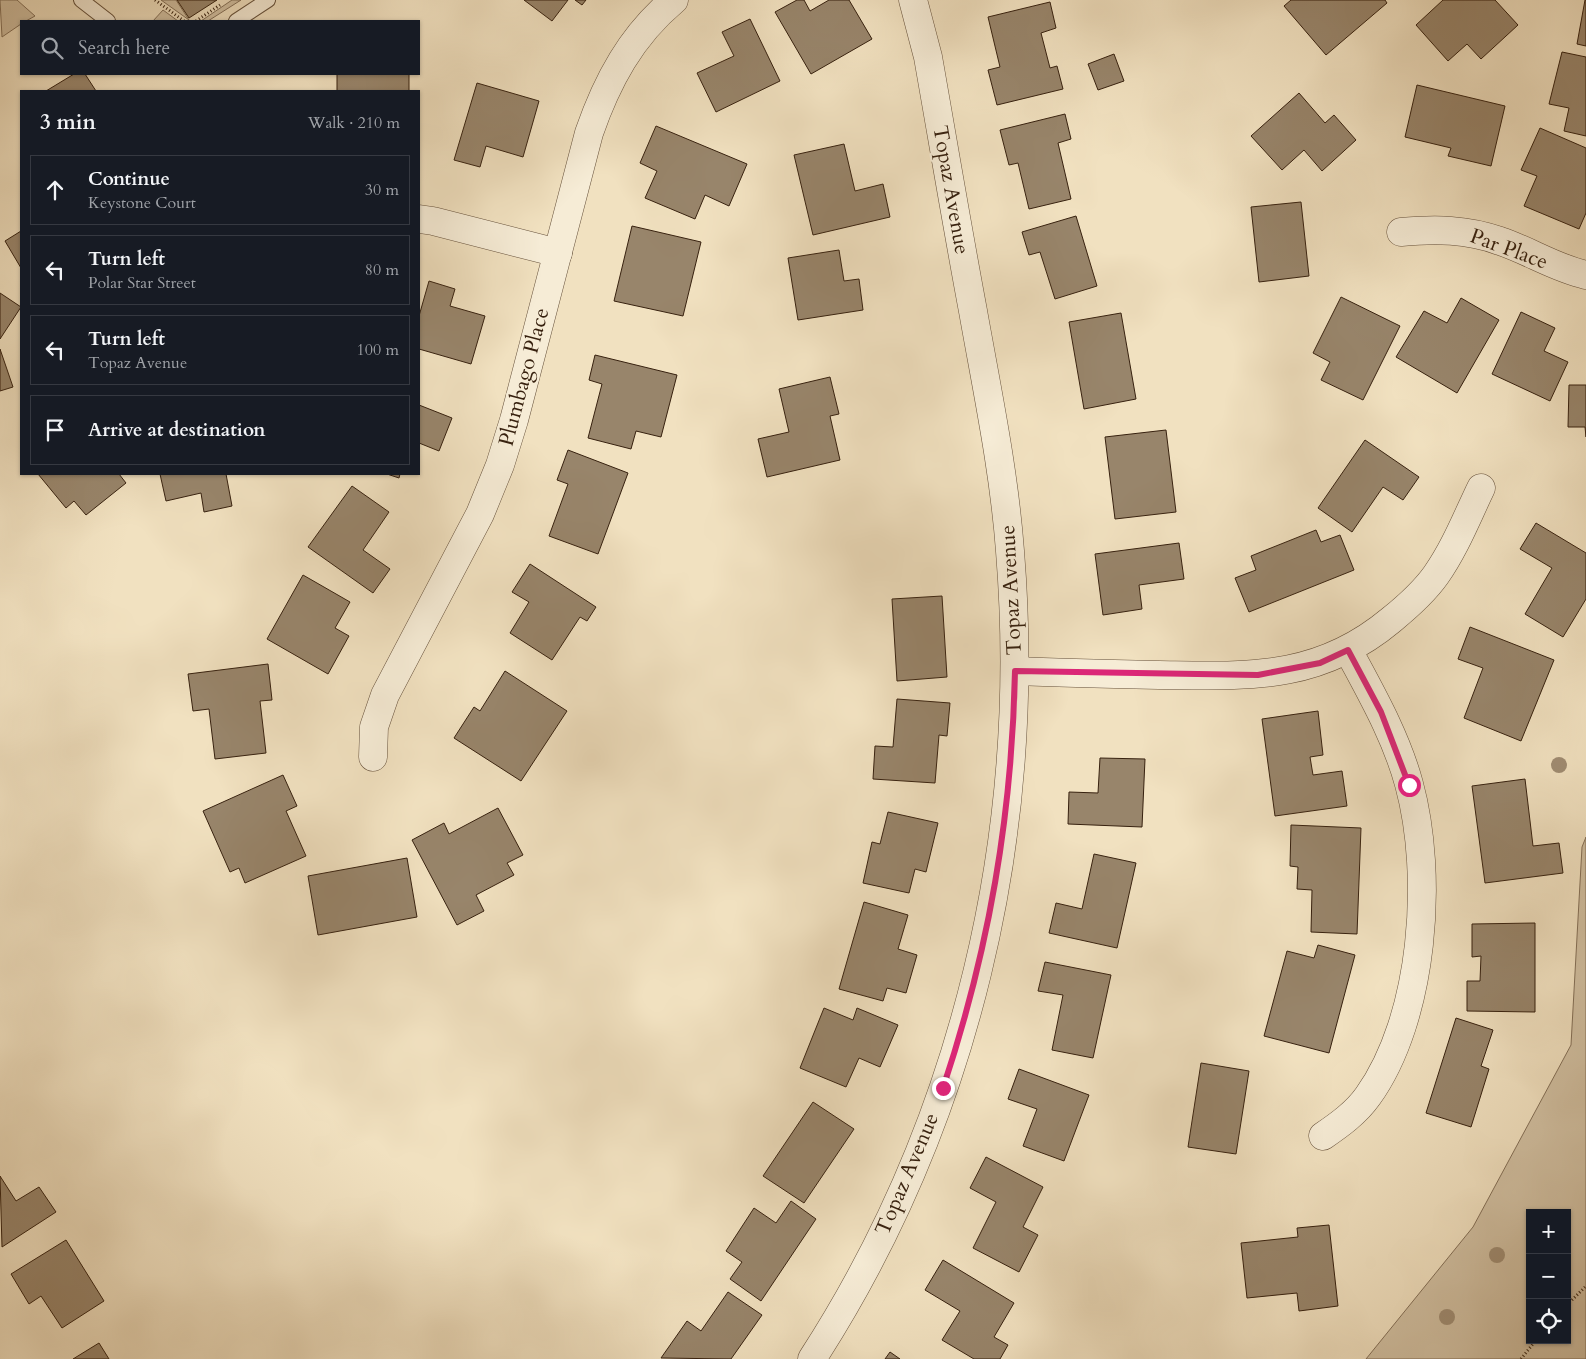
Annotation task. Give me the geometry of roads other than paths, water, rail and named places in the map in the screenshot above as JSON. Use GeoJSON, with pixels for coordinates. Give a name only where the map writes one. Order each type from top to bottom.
{"type":"FeatureCollection","features":[{"type":"Feature","properties":{"kind":"street","name":"Plumbago Place"},"geometry":{"type":"LineString","coordinates":[[373,757],[374,727],[384,695],[461,552],[480,514],[500,465],[514,420],[589,133],[602,95],[619,63],[640,34],[674,0]]}},
{"type":"Feature","properties":{"kind":"street","name":"Topaz Avenue"},"geometry":{"type":"LineString","coordinates":[[812,1359],[856,1285],[902,1192],[940,1097],[974,991],[998,874],[1008,802],[1015,671],[1010,549],[995,430],[928,57],[913,0]]}},
{"type":"Feature","properties":{"kind":"street"},"geometry":{"type":"LineString","coordinates":[[420,219],[558,253]]}},
{"type":"Feature","properties":{"kind":"street","name":"Par Place"},"geometry":{"type":"LineString","coordinates":[[1401,232],[1434,230],[1468,232],[1500,241],[1566,270],[1586,275]]}},
{"type":"Feature","properties":{"kind":"street"},"geometry":{"type":"LineString","coordinates":[[1015,671],[1258,675],[1320,663],[1348,650],[1377,632],[1407,607],[1435,576],[1459,537],[1481,488]]}},
{"type":"Feature","properties":{"kind":"street"},"geometry":{"type":"LineString","coordinates":[[1322,1136],[1349,1118],[1368,1097],[1389,1060],[1404,1018],[1416,968],[1421,919],[1420,860],[1409,785],[1381,712],[1348,650]]}},
{"type":"Feature","properties":{"kind":"lane"},"geometry":{"type":"LineString","coordinates":[[81,0],[107,20]]}},
{"type":"Feature","properties":{"kind":"lane"},"geometry":{"type":"LineString","coordinates":[[238,20],[268,0]]}}]}
